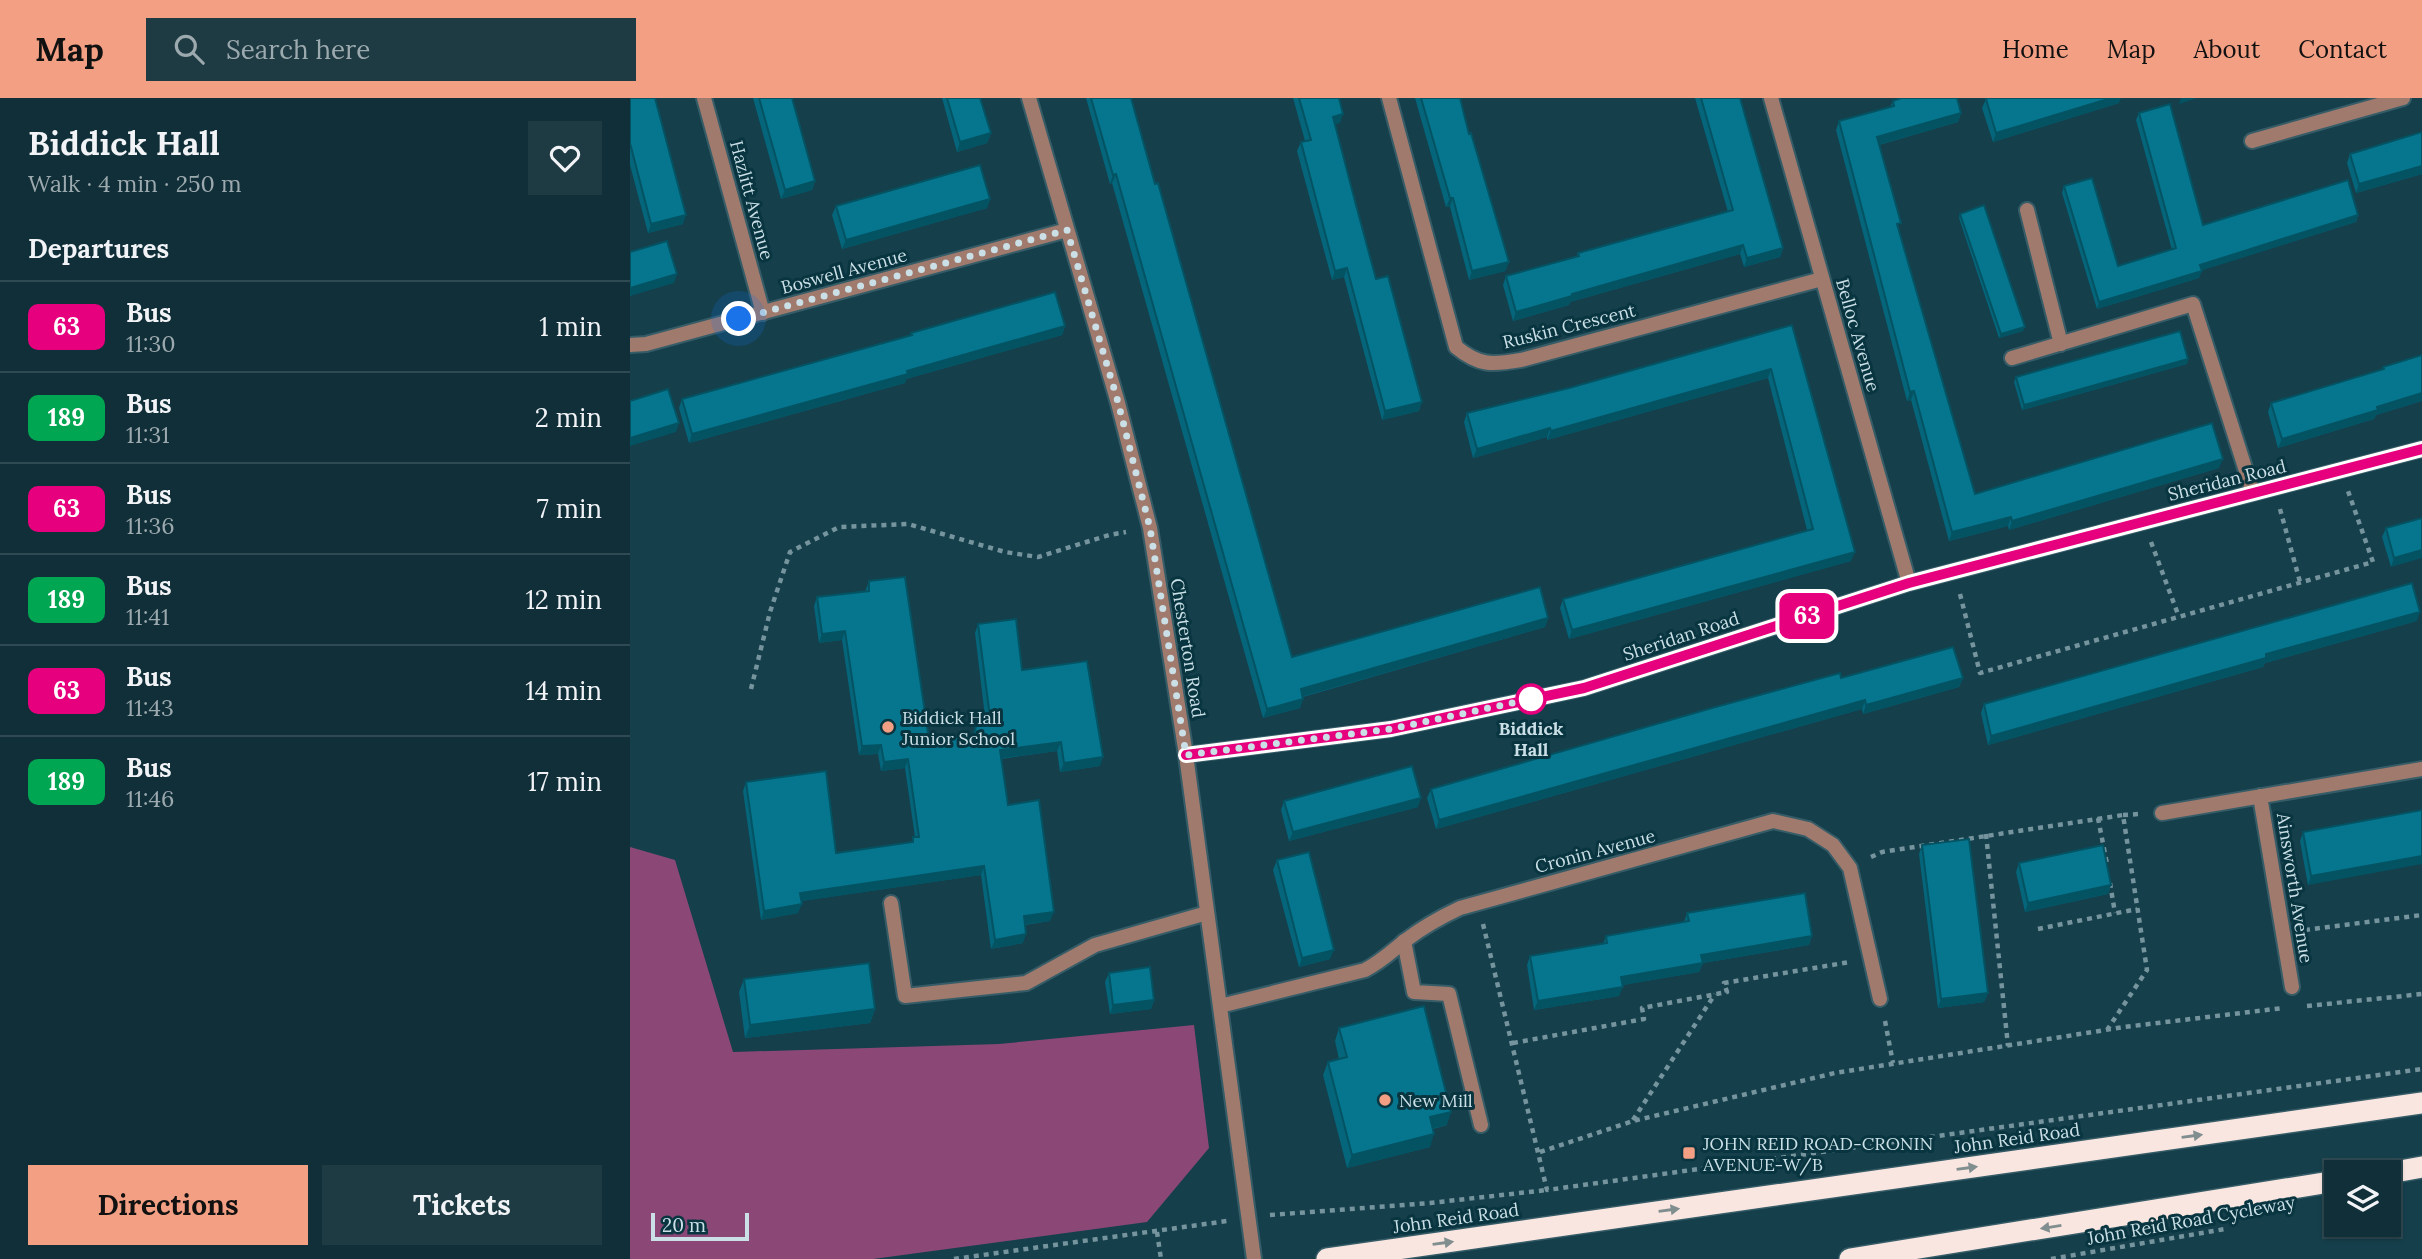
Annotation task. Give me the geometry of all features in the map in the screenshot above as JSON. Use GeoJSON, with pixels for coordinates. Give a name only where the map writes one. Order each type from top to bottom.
{"type":"FeatureCollection","features":[{"type":"Feature","properties":{"kind":"highway","name":"John Reid Road"},"geometry":{"type":"LineString","coordinates":[[1327,1259],[2422,1103]]}},
{"type":"Feature","properties":{"kind":"highway"},"geometry":{"type":"LineString","coordinates":[[2401,1171],[2422,1167]]}},
{"type":"Feature","properties":{"kind":"highway"},"geometry":{"type":"LineString","coordinates":[[1850,1259],[2324,1183]]}},
{"type":"Feature","properties":{"kind":"street","name":"Hazlitt Avenue"},"geometry":{"type":"LineString","coordinates":[[704,98],[763,313]]}},
{"type":"Feature","properties":{"kind":"street","name":"Chesterton Road"},"geometry":{"type":"LineString","coordinates":[[1029,98],[1118,402],[1150,528],[1186,755],[1254,1259]]}},
{"type":"Feature","properties":{"kind":"street","name":"Ruskin Crescent"},"geometry":{"type":"LineString","coordinates":[[1389,98],[1456,347],[1472,360],[1495,364],[1521,360],[1822,279]]}},
{"type":"Feature","properties":{"kind":"street","name":"Belloc Avenue"},"geometry":{"type":"LineString","coordinates":[[1771,98],[1909,583]]}},
{"type":"Feature","properties":{"kind":"street"},"geometry":{"type":"LineString","coordinates":[[2252,141],[2403,98]]}},
{"type":"Feature","properties":{"kind":"street"},"geometry":{"type":"LineString","coordinates":[[2026,210],[2061,344]]}},
{"type":"Feature","properties":{"kind":"street","name":"Boswell Avenue"},"geometry":{"type":"LineString","coordinates":[[630,345],[646,344],[1067,230]]}},
{"type":"Feature","properties":{"kind":"street"},"geometry":{"type":"LineString","coordinates":[[2012,358],[2193,304],[2253,493]]}},
{"type":"Feature","properties":{"kind":"street","name":"Sheridan Road"},"geometry":{"type":"LineString","coordinates":[[1186,755],[1391,729],[1584,688],[1909,583],[2422,449]]}},
{"type":"Feature","properties":{"kind":"street","name":"Ainsworth Avenue"},"geometry":{"type":"LineString","coordinates":[[2162,813],[2422,769]]}},
{"type":"Feature","properties":{"kind":"street","name":"Ainsworth Avenue"},"geometry":{"type":"LineString","coordinates":[[2260,796],[2292,987]]}},
{"type":"Feature","properties":{"kind":"street","name":"Cronin Avenue"},"geometry":{"type":"LineString","coordinates":[[1220,1006],[1366,970],[1383,961],[1434,920],[1460,908],[1773,821],[1808,829],[1833,845],[1850,868],[1880,999]]}},
{"type":"Feature","properties":{"kind":"street"},"geometry":{"type":"LineString","coordinates":[[891,903],[905,996],[1026,983],[1095,945],[1206,914]]}},
{"type":"Feature","properties":{"kind":"street"},"geometry":{"type":"LineString","coordinates":[[1404,942],[1414,992],[1449,994],[1481,1125]]}},
{"type":"Feature","properties":{"kind":"path"},"geometry":{"type":"LineString","coordinates":[[1954,571],[1980,673],[2373,562],[2341,470]]}},
{"type":"Feature","properties":{"kind":"path"},"geometry":{"type":"LineString","coordinates":[[2274,488],[2300,582]]}},
{"type":"Feature","properties":{"kind":"path"},"geometry":{"type":"LineString","coordinates":[[2143,521],[2179,617]]}},
{"type":"Feature","properties":{"kind":"path"},"geometry":{"type":"LineString","coordinates":[[751,689],[769,612],[790,552],[839,527],[908,524],[1004,552],[1038,557],[1109,534],[1150,528]]}},
{"type":"Feature","properties":{"kind":"path"},"geometry":{"type":"LineString","coordinates":[[1850,868],[1882,852],[2123,815],[2147,970],[2106,1030]]}},
{"type":"Feature","properties":{"kind":"path"},"geometry":{"type":"LineString","coordinates":[[2098,818],[2115,914]]}},
{"type":"Feature","properties":{"kind":"path"},"geometry":{"type":"LineString","coordinates":[[1986,834],[2008,1046]]}},
{"type":"Feature","properties":{"kind":"path"},"geometry":{"type":"LineString","coordinates":[[1478,903],[1548,1189]]}},
{"type":"Feature","properties":{"kind":"path"},"geometry":{"type":"LineString","coordinates":[[2038,929],[2137,909]]}},
{"type":"Feature","properties":{"kind":"path"},"geometry":{"type":"LineString","coordinates":[[2283,933],[2422,915]]}},
{"type":"Feature","properties":{"kind":"path"},"geometry":{"type":"LineString","coordinates":[[1513,1043],[1644,1019],[1642,1008],[1727,992],[1724,983],[1871,958]]}},
{"type":"Feature","properties":{"kind":"path"},"geometry":{"type":"LineString","coordinates":[[1633,1121],[1715,994]]}},
{"type":"Feature","properties":{"kind":"path"},"geometry":{"type":"LineString","coordinates":[[1540,1152],[1633,1121],[1835,1073],[2106,1030],[2422,994]]}},
{"type":"Feature","properties":{"kind":"path"},"geometry":{"type":"LineString","coordinates":[[1880,999],[1893,1063]]}},
{"type":"Feature","properties":{"kind":"path"},"geometry":{"type":"LineString","coordinates":[[954,1259],[1298,1212],[1430,1203],[1548,1189],[2422,1069]]}},
{"type":"Feature","properties":{"kind":"path","name":"John Reid Road Cycleway"},"geometry":{"type":"LineString","coordinates":[[2051,1259],[2232,1228]]}},
{"type":"Feature","properties":{"kind":"path"},"geometry":{"type":"LineString","coordinates":[[1157,1232],[1161,1259]]}},
{"type":"Feature","properties":{"kind":"shaded area"},"geometry":{"type":"Polygon","coordinates":[[[630,847],[675,860],[733,1052],[999,1044],[1194,1025],[1209,1148],[1147,1222],[873,1259],[630,1259],[630,847]]]}},
{"type":"Feature","properties":{"kind":"building"},"geometry":{"type":"Polygon","coordinates":[[[630,98],[655,98],[686,215],[651,224],[630,143],[630,98]]]}},
{"type":"Feature","properties":{"kind":"building"},"geometry":{"type":"Polygon","coordinates":[[[759,98],[792,98],[815,181],[785,190],[759,98]]]}},
{"type":"Feature","properties":{"kind":"building"},"geometry":{"type":"Polygon","coordinates":[[[947,98],[980,98],[991,133],[960,142],[947,98]]]}},
{"type":"Feature","properties":{"kind":"building"},"geometry":{"type":"Polygon","coordinates":[[[1091,98],[1131,98],[1155,184],[1158,183],[1292,657],[1540,587],[1548,618],[1301,689],[1303,699],[1267,709],[1116,174],[1113,175],[1091,98]]]}},
{"type":"Feature","properties":{"kind":"building"},"geometry":{"type":"Polygon","coordinates":[[[1299,98],[1339,98],[1343,114],[1333,117],[1376,279],[1388,276],[1422,402],[1385,411],[1347,268],[1335,271],[1301,142],[1311,140],[1299,98]]]}},
{"type":"Feature","properties":{"kind":"building"},"geometry":{"type":"Polygon","coordinates":[[[1421,98],[1460,98],[1509,262],[1472,271],[1453,198],[1450,198],[1421,98]]]}},
{"type":"Feature","properties":{"kind":"building"},"geometry":{"type":"Polygon","coordinates":[[[1701,98],[1740,98],[1783,248],[1747,258],[1743,245],[1516,312],[1506,276],[1733,210],[1701,98]]]}},
{"type":"Feature","properties":{"kind":"building"},"geometry":{"type":"Polygon","coordinates":[[[1901,98],[1957,98],[1961,113],[1877,137],[1901,223],[1897,224],[1975,494],[2212,423],[2223,459],[2012,521],[2011,517],[1952,532],[1914,391],[1910,392],[1839,121],[1894,106],[1893,101],[1901,98]]]}},
{"type":"Feature","properties":{"kind":"building"},"geometry":{"type":"Polygon","coordinates":[[[2111,98],[1996,133],[1986,99],[2111,98]]]}},
{"type":"Feature","properties":{"kind":"building"},"geometry":{"type":"Polygon","coordinates":[[[2170,104],[2203,225],[2348,180],[2358,215],[2200,265],[2202,271],[2099,302],[2064,186],[2092,178],[2118,266],[2176,248],[2139,113],[2170,104]]]}},
{"type":"Feature","properties":{"kind":"building"},"geometry":{"type":"Polygon","coordinates":[[[2422,132],[2422,166],[2359,184],[2350,154],[2422,132]]]}},
{"type":"Feature","properties":{"kind":"building"},"geometry":{"type":"Polygon","coordinates":[[[980,165],[990,199],[846,240],[836,206],[980,165]]]}},
{"type":"Feature","properties":{"kind":"building"},"geometry":{"type":"Polygon","coordinates":[[[1984,205],[2025,327],[2001,334],[1960,214],[1984,205]]]}},
{"type":"Feature","properties":{"kind":"building"},"geometry":{"type":"Polygon","coordinates":[[[667,241],[677,274],[630,288],[630,252],[667,241]]]}},
{"type":"Feature","properties":{"kind":"building"},"geometry":{"type":"Polygon","coordinates":[[[1055,292],[1065,326],[907,371],[908,374],[692,434],[682,399],[1055,292]]]}},
{"type":"Feature","properties":{"kind":"building"},"geometry":{"type":"Polygon","coordinates":[[[1792,325],[1855,552],[1572,630],[1563,599],[1813,529],[1771,369],[1477,449],[1467,413],[1569,388],[1792,325]]]}},
{"type":"Feature","properties":{"kind":"building"},"geometry":{"type":"Polygon","coordinates":[[[2180,331],[2188,359],[2024,405],[2016,377],[2180,331]]]}},
{"type":"Feature","properties":{"kind":"building"},"geometry":{"type":"Polygon","coordinates":[[[2422,355],[2422,393],[2377,407],[2378,410],[2282,439],[2271,403],[2422,355]]]}},
{"type":"Feature","properties":{"kind":"building"},"geometry":{"type":"Polygon","coordinates":[[[668,389],[679,423],[630,438],[630,401],[668,389]]]}},
{"type":"Feature","properties":{"kind":"building"},"geometry":{"type":"Polygon","coordinates":[[[2422,518],[2422,550],[2394,558],[2386,528],[2422,518]]]}},
{"type":"Feature","properties":{"kind":"building","name":"Biddick Hall Junior School"},"geometry":{"type":"Polygon","coordinates":[[[905,577],[929,740],[974,734],[978,718],[990,717],[978,624],[1016,619],[1022,670],[1087,661],[1103,757],[1064,763],[1061,742],[1000,750],[1008,805],[1039,800],[1054,912],[1024,916],[1026,934],[995,940],[984,866],[800,893],[802,904],[764,911],[746,782],[826,771],[836,853],[913,842],[913,837],[919,837],[908,759],[884,762],[881,745],[862,746],[845,631],[822,634],[817,597],[869,591],[869,581],[905,577]]]}},
{"type":"Feature","properties":{"kind":"building"},"geometry":{"type":"Polygon","coordinates":[[[2412,583],[2420,612],[2266,654],[2266,658],[1991,736],[1984,704],[2412,583]]]}},
{"type":"Feature","properties":{"kind":"building"},"geometry":{"type":"Polygon","coordinates":[[[1953,647],[1963,678],[1866,705],[1865,700],[1439,820],[1431,789],[1840,673],[1841,678],[1953,647]]]}},
{"type":"Feature","properties":{"kind":"building"},"geometry":{"type":"Polygon","coordinates":[[[1412,766],[1421,798],[1293,832],[1284,801],[1412,766]]]}},
{"type":"Feature","properties":{"kind":"building"},"geometry":{"type":"Polygon","coordinates":[[[2422,810],[2422,856],[2311,876],[2303,832],[2422,810]]]}},
{"type":"Feature","properties":{"kind":"building"},"geometry":{"type":"Polygon","coordinates":[[[1969,839],[1988,993],[1941,999],[1922,845],[1969,839]]]}},
{"type":"Feature","properties":{"kind":"building"},"geometry":{"type":"Polygon","coordinates":[[[2103,845],[2111,885],[2028,903],[2019,863],[2103,845]]]}},
{"type":"Feature","properties":{"kind":"building"},"geometry":{"type":"Polygon","coordinates":[[[1309,852],[1334,950],[1302,958],[1277,860],[1309,852]]]}},
{"type":"Feature","properties":{"kind":"building"},"geometry":{"type":"Polygon","coordinates":[[[1805,893],[1812,936],[1701,955],[1703,963],[1621,977],[1623,987],[1538,1001],[1530,956],[1607,943],[1606,936],[1689,921],[1687,913],[1805,893]]]}},
{"type":"Feature","properties":{"kind":"building"},"geometry":{"type":"Polygon","coordinates":[[[869,963],[875,1009],[750,1025],[744,979],[869,963]]]}},
{"type":"Feature","properties":{"kind":"building"},"geometry":{"type":"Polygon","coordinates":[[[1150,967],[1154,1000],[1113,1005],[1109,973],[1150,967]]]}},
{"type":"Feature","properties":{"kind":"building","name":"New Mill"},"geometry":{"type":"Polygon","coordinates":[[[1424,1006],[1451,1112],[1430,1117],[1434,1134],[1352,1155],[1328,1062],[1347,1057],[1339,1028],[1424,1006]]]}},
{"type":"Feature","properties":{"kind":"bus line","name":"63"},"geometry":{"type":"LineString","coordinates":[[1186,755],[1391,729],[1584,688],[1909,583],[2422,449]]}},
{"type":"Feature","properties":{"kind":"place","name":"Biddick Hall"},"geometry":{"type":"Point","coordinates":[1531,699]}},
{"type":"Feature","properties":{"kind":"place","name":"Biddick Hall Junior School"},"geometry":{"type":"Point","coordinates":[888,727]}},
{"type":"Feature","properties":{"kind":"place","name":"New Mill"},"geometry":{"type":"Point","coordinates":[1385,1100]}},
{"type":"Feature","properties":{"kind":"place","name":"JOHN REID ROAD-CRONIN AVENUE-W/B"},"geometry":{"type":"Point","coordinates":[1689,1153]}},
{"type":"Feature","properties":{"kind":"route"},"geometry":{"type":"LineString","coordinates":[[739,319],[1067,230],[1118,402],[1150,528],[1186,755],[1391,729],[1536,698],[1531,699]]}}]}
